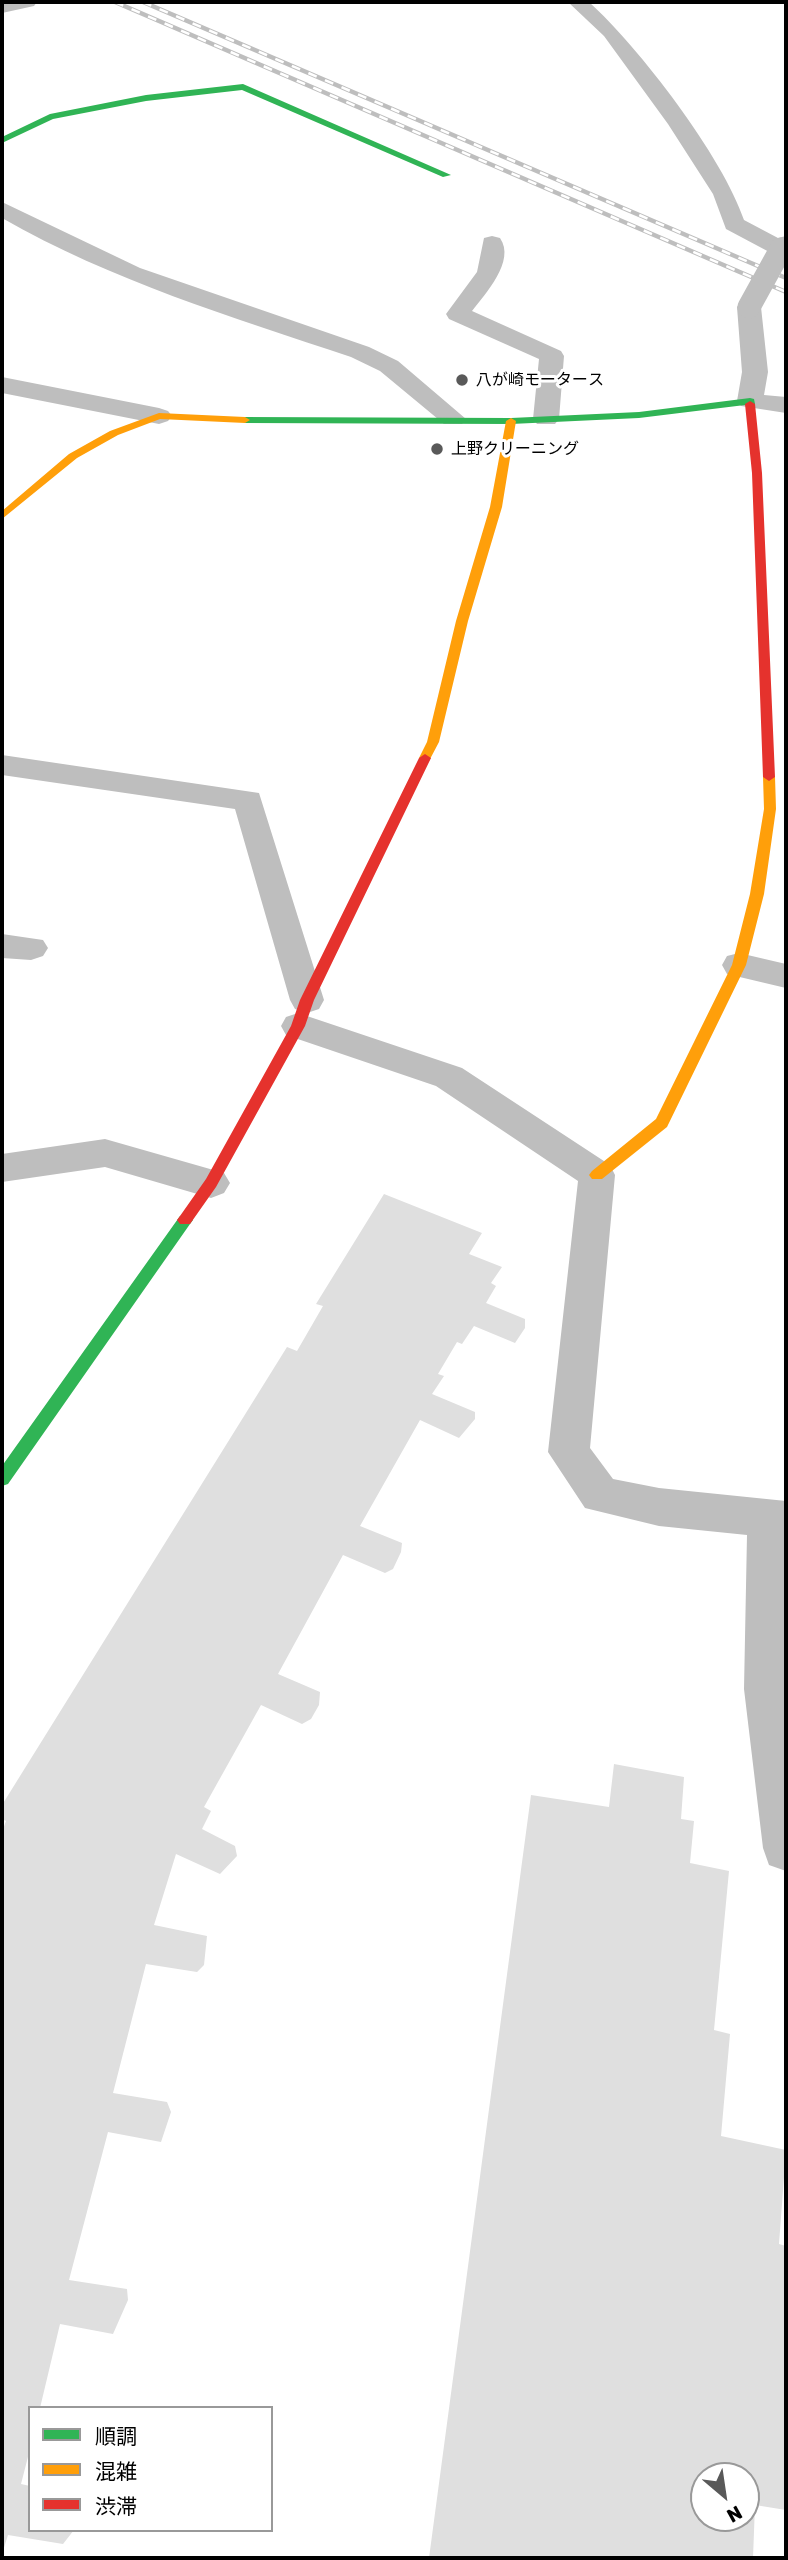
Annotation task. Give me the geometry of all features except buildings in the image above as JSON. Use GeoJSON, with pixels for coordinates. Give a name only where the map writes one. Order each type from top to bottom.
{"type":"FeatureCollection","features":[{"type":"Feature","properties":{"kind":"street"},"geometry":{"type":"LineString","coordinates":[[2,7],[27,2]]}},
{"type":"Feature","properties":{"kind":"street"},"geometry":{"type":"LineString","coordinates":[[578,2],[611,32],[677,122],[724,194],[734,224],[783,246],[749,307],[755,372],[750,401],[778,811],[739,965],[703,1044],[662,1123],[597,1175],[569,1452],[600,1495],[659,1507],[777,1520],[766,1689],[786,1848]]}},
{"type":"Feature","properties":{"kind":"street"},"geometry":{"type":"LineString","coordinates":[[2,140],[50,117],[146,98],[243,87],[446,175]]}},
{"type":"Feature","properties":{"kind":"street"},"geometry":{"type":"LineString","coordinates":[[2,209],[44,235],[149,280],[360,352],[389,366],[453,419]]}},
{"type":"Feature","properties":{"kind":"street"},"geometry":{"type":"LineString","coordinates":[[492,243],[489,274],[458,314],[552,356],[546,419]]}},
{"type":"Feature","properties":{"kind":"street"},"geometry":{"type":"LineString","coordinates":[[2,385],[159,416],[244,420],[511,421],[639,415],[750,401],[786,405]]}},
{"type":"Feature","properties":{"kind":"street"},"geometry":{"type":"LineString","coordinates":[[2,516],[73,456],[114,433],[159,416]]}},
{"type":"Feature","properties":{"kind":"street"},"geometry":{"type":"LineString","coordinates":[[2,1479],[117,1320],[211,1183],[303,1013],[433,742],[463,621],[496,507],[511,421]]}},
{"type":"Feature","properties":{"kind":"street"},"geometry":{"type":"LineString","coordinates":[[2,765],[248,800],[303,1013]]}},
{"type":"Feature","properties":{"kind":"street"},"geometry":{"type":"LineString","coordinates":[[739,965],[786,976]]}},
{"type":"Feature","properties":{"kind":"street"},"geometry":{"type":"LineString","coordinates":[[303,1013],[449,1077],[597,1175]]}},
{"type":"Feature","properties":{"kind":"street"},"geometry":{"type":"LineString","coordinates":[[2,1168],[105,1153],[211,1183]]}},
{"type":"Feature","properties":{"kind":"railway"},"geometry":{"type":"LineString","coordinates":[[115,2],[786,292]]}},
{"type":"Feature","properties":{"kind":"railway"},"geometry":{"type":"LineString","coordinates":[[143,2],[786,278]]}},
{"type":"Feature","properties":{"kind":"traffic: fast"},"geometry":{"type":"LineString","coordinates":[[2,140],[50,117],[146,98],[243,87],[446,175]]}},
{"type":"Feature","properties":{"kind":"traffic: fast"},"geometry":{"type":"LineString","coordinates":[[245,420],[511,421],[639,415],[750,401],[750,404]]}},
{"type":"Feature","properties":{"kind":"traffic: fast"},"geometry":{"type":"LineString","coordinates":[[2,1479],[185,1220]]}},
{"type":"Feature","properties":{"kind":"traffic: slow"},"geometry":{"type":"LineString","coordinates":[[2,516],[73,456],[114,433],[159,416],[245,420]]}},
{"type":"Feature","properties":{"kind":"traffic: slow"},"geometry":{"type":"LineString","coordinates":[[425,758],[433,742],[462,621],[496,507],[511,421]]}},
{"type":"Feature","properties":{"kind":"traffic: slow"},"geometry":{"type":"LineString","coordinates":[[597,1175],[662,1123],[739,965],[757,894],[770,809],[769,777]]}},
{"type":"Feature","properties":{"kind":"traffic: jam"},"geometry":{"type":"LineString","coordinates":[[750,404],[757,473],[769,777]]}},
{"type":"Feature","properties":{"kind":"traffic: jam"},"geometry":{"type":"LineString","coordinates":[[185,1220],[211,1183],[298,1026],[307,1000],[425,758]]}},
{"type":"Feature","properties":{"kind":"place","name":"八が崎モータース"},"geometry":{"type":"Point","coordinates":[462,380]}},
{"type":"Feature","properties":{"kind":"place","name":"上野クリーニング"},"geometry":{"type":"Point","coordinates":[437,449]}}]}
